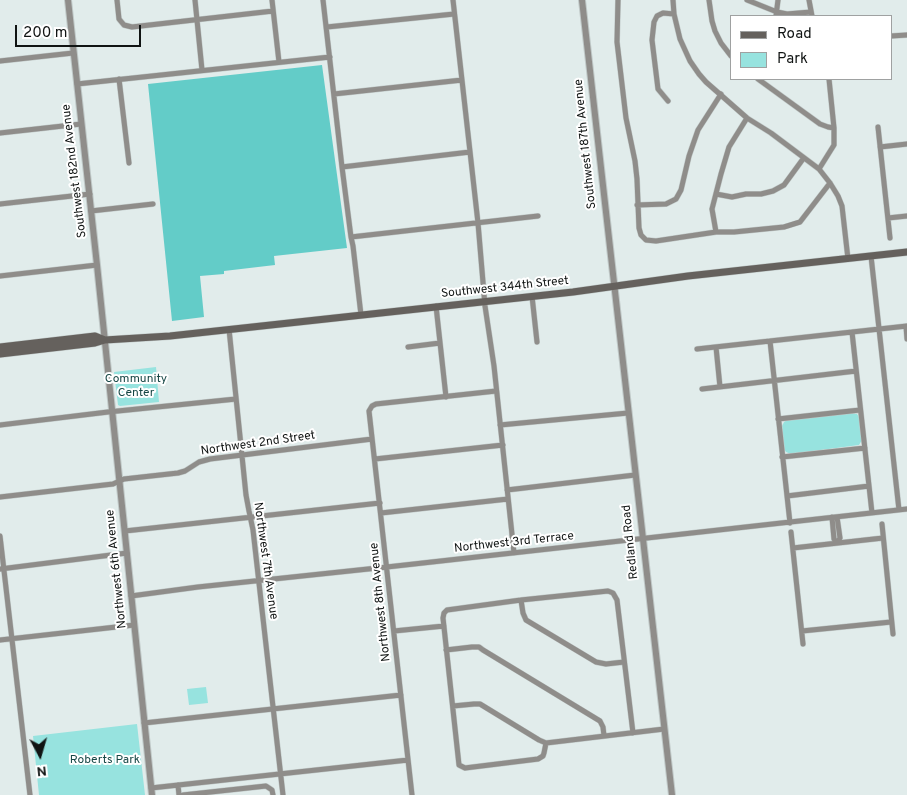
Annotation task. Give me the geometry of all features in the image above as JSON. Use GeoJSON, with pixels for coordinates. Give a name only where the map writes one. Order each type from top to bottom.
{"type":"FeatureCollection","features":[{"type":"Feature","properties":{"kind":"main road","name":"Southwest 344th Street"},"geometry":{"type":"LineString","coordinates":[[0,354],[95,343],[105,340],[150,338],[361,315],[907,252]]}},
{"type":"Feature","properties":{"kind":"main road","name":"Southwest 344th Street"},"geometry":{"type":"LineString","coordinates":[[0,347],[94,336],[105,340]]}},
{"type":"Feature","properties":{"kind":"street","name":"Southwest 182nd Avenue"},"geometry":{"type":"LineString","coordinates":[[68,0],[105,340]]}},
{"type":"Feature","properties":{"kind":"street"},"geometry":{"type":"LineString","coordinates":[[117,0],[119,19],[124,25],[132,27],[274,11]]}},
{"type":"Feature","properties":{"kind":"street"},"geometry":{"type":"LineString","coordinates":[[195,0],[202,70]]}},
{"type":"Feature","properties":{"kind":"street"},"geometry":{"type":"LineString","coordinates":[[272,0],[279,62]]}},
{"type":"Feature","properties":{"kind":"street"},"geometry":{"type":"LineString","coordinates":[[323,0],[361,315]]}},
{"type":"Feature","properties":{"kind":"street"},"geometry":{"type":"LineString","coordinates":[[452,0],[514,553]]}},
{"type":"Feature","properties":{"kind":"street","name":"Southwest 187th Avenue"},"geometry":{"type":"LineString","coordinates":[[582,0],[614,286]]}},
{"type":"Feature","properties":{"kind":"street"},"geometry":{"type":"LineString","coordinates":[[618,0],[617,42],[628,132],[636,161],[639,228],[641,235],[646,240],[656,241],[716,232],[784,227],[800,222],[830,183]]}},
{"type":"Feature","properties":{"kind":"street"},"geometry":{"type":"LineString","coordinates":[[673,0],[680,39],[690,61],[706,82],[747,118],[771,133],[819,170],[830,183],[842,206],[848,259]]}},
{"type":"Feature","properties":{"kind":"street"},"geometry":{"type":"LineString","coordinates":[[709,0],[715,30],[730,55]]}},
{"type":"Feature","properties":{"kind":"street"},"geometry":{"type":"LineString","coordinates":[[747,0],[776,14],[811,14],[809,0]]}},
{"type":"Feature","properties":{"kind":"street"},"geometry":{"type":"LineString","coordinates":[[776,14],[778,0]]}},
{"type":"Feature","properties":{"kind":"street"},"geometry":{"type":"LineString","coordinates":[[668,101],[658,89],[652,40],[654,22],[657,16],[663,13],[674,14]]}},
{"type":"Feature","properties":{"kind":"street"},"geometry":{"type":"LineString","coordinates":[[326,27],[454,14]]}},
{"type":"Feature","properties":{"kind":"street"},"geometry":{"type":"LineString","coordinates":[[892,36],[907,35]]}},
{"type":"Feature","properties":{"kind":"street"},"geometry":{"type":"LineString","coordinates":[[0,61],[73,53]]}},
{"type":"Feature","properties":{"kind":"street"},"geometry":{"type":"LineString","coordinates":[[77,84],[330,57]]}},
{"type":"Feature","properties":{"kind":"street"},"geometry":{"type":"LineString","coordinates":[[119,79],[128,163]]}},
{"type":"Feature","properties":{"kind":"street"},"geometry":{"type":"LineString","coordinates":[[334,94],[462,80]]}},
{"type":"Feature","properties":{"kind":"street"},"geometry":{"type":"LineString","coordinates":[[759,80],[820,124],[834,128]]}},
{"type":"Feature","properties":{"kind":"street"},"geometry":{"type":"LineString","coordinates":[[819,170],[834,145],[829,80]]}},
{"type":"Feature","properties":{"kind":"street"},"geometry":{"type":"LineString","coordinates":[[638,206],[666,204],[676,199],[681,190],[689,156],[698,130],[721,94]]}},
{"type":"Feature","properties":{"kind":"street"},"geometry":{"type":"LineString","coordinates":[[716,232],[712,209],[720,174],[729,147],[747,118]]}},
{"type":"Feature","properties":{"kind":"street"},"geometry":{"type":"LineString","coordinates":[[0,133],[81,124]]}},
{"type":"Feature","properties":{"kind":"street"},"geometry":{"type":"LineString","coordinates":[[878,127],[890,238]]}},
{"type":"Feature","properties":{"kind":"street"},"geometry":{"type":"LineString","coordinates":[[880,147],[907,144]]}},
{"type":"Feature","properties":{"kind":"street"},"geometry":{"type":"LineString","coordinates":[[342,167],[470,152]]}},
{"type":"Feature","properties":{"kind":"street"},"geometry":{"type":"LineString","coordinates":[[716,194],[732,197],[773,191],[784,185],[803,159]]}},
{"type":"Feature","properties":{"kind":"street"},"geometry":{"type":"LineString","coordinates":[[0,204],[90,194]]}},
{"type":"Feature","properties":{"kind":"street"},"geometry":{"type":"LineString","coordinates":[[91,211],[153,204]]}},
{"type":"Feature","properties":{"kind":"street"},"geometry":{"type":"LineString","coordinates":[[351,237],[538,216]]}},
{"type":"Feature","properties":{"kind":"street"},"geometry":{"type":"LineString","coordinates":[[888,218],[907,216]]}},
{"type":"Feature","properties":{"kind":"street"},"geometry":{"type":"LineString","coordinates":[[871,256],[899,510]]}},
{"type":"Feature","properties":{"kind":"street"},"geometry":{"type":"LineString","coordinates":[[0,276],[97,265]]}},
{"type":"Feature","properties":{"kind":"street","name":"Redland Road"},"geometry":{"type":"LineString","coordinates":[[614,286],[672,795]]}},
{"type":"Feature","properties":{"kind":"street"},"geometry":{"type":"LineString","coordinates":[[532,296],[537,342]]}},
{"type":"Feature","properties":{"kind":"street"},"geometry":{"type":"LineString","coordinates":[[436,306],[446,397],[496,391]]}},
{"type":"Feature","properties":{"kind":"street"},"geometry":{"type":"LineString","coordinates":[[697,349],[906,326],[907,339]]}},
{"type":"Feature","properties":{"kind":"street","name":"Northwest 7th Avenue"},"geometry":{"type":"LineString","coordinates":[[228,329],[247,503],[253,530],[283,795]]}},
{"type":"Feature","properties":{"kind":"street"},"geometry":{"type":"LineString","coordinates":[[852,332],[872,513]]}},
{"type":"Feature","properties":{"kind":"street","name":"Northwest 6th Avenue"},"geometry":{"type":"LineString","coordinates":[[105,340],[151,791]]}},
{"type":"Feature","properties":{"kind":"street"},"geometry":{"type":"LineString","coordinates":[[770,341],[790,523]]}},
{"type":"Feature","properties":{"kind":"street"},"geometry":{"type":"LineString","coordinates":[[408,347],[440,343]]}},
{"type":"Feature","properties":{"kind":"street"},"geometry":{"type":"LineString","coordinates":[[716,347],[720,387]]}},
{"type":"Feature","properties":{"kind":"street"},"geometry":{"type":"LineString","coordinates":[[702,389],[856,371]]}},
{"type":"Feature","properties":{"kind":"street","name":"Northwest 8th Avenue"},"geometry":{"type":"LineString","coordinates":[[412,795],[369,413],[370,408],[374,404],[446,397]]}},
{"type":"Feature","properties":{"kind":"street"},"geometry":{"type":"LineString","coordinates":[[0,425],[236,399]]}},
{"type":"Feature","properties":{"kind":"street"},"geometry":{"type":"LineString","coordinates":[[778,419],[860,410]]}},
{"type":"Feature","properties":{"kind":"street"},"geometry":{"type":"LineString","coordinates":[[500,425],[628,413]]}},
{"type":"Feature","properties":{"kind":"street","name":"Northwest 2nd Street"},"geometry":{"type":"LineString","coordinates":[[0,497],[113,484],[124,479],[178,473],[205,460],[372,439]]}},
{"type":"Feature","properties":{"kind":"street"},"geometry":{"type":"LineString","coordinates":[[374,459],[502,444]]}},
{"type":"Feature","properties":{"kind":"street"},"geometry":{"type":"LineString","coordinates":[[782,457],[865,448]]}},
{"type":"Feature","properties":{"kind":"street"},"geometry":{"type":"LineString","coordinates":[[507,490],[635,475]]}},
{"type":"Feature","properties":{"kind":"street"},"geometry":{"type":"LineString","coordinates":[[787,496],[869,486]]}},
{"type":"Feature","properties":{"kind":"street"},"geometry":{"type":"LineString","coordinates":[[381,513],[508,499]]}},
{"type":"Feature","properties":{"kind":"street"},"geometry":{"type":"LineString","coordinates":[[125,530],[380,503]]}},
{"type":"Feature","properties":{"kind":"street","name":"Northwest 3rd Terrace"},"geometry":{"type":"LineString","coordinates":[[131,596],[259,580],[907,509]]}},
{"type":"Feature","properties":{"kind":"street"},"geometry":{"type":"LineString","coordinates":[[834,517],[840,538],[837,543]]}},
{"type":"Feature","properties":{"kind":"street"},"geometry":{"type":"LineString","coordinates":[[882,524],[893,634]]}},
{"type":"Feature","properties":{"kind":"street"},"geometry":{"type":"LineString","coordinates":[[791,532],[803,644]]}},
{"type":"Feature","properties":{"kind":"street"},"geometry":{"type":"LineString","coordinates":[[0,536],[2,568],[30,795]]}},
{"type":"Feature","properties":{"kind":"street"},"geometry":{"type":"LineString","coordinates":[[793,548],[883,538]]}},
{"type":"Feature","properties":{"kind":"street"},"geometry":{"type":"LineString","coordinates":[[2,568],[128,553]]}},
{"type":"Feature","properties":{"kind":"street"},"geometry":{"type":"LineString","coordinates":[[546,743],[543,756],[538,759],[465,768],[459,765],[446,650],[443,615],[445,611],[452,608],[521,600],[613,593],[618,600],[633,733]]}},
{"type":"Feature","properties":{"kind":"street"},"geometry":{"type":"LineString","coordinates":[[521,600],[526,620],[596,662],[606,664],[624,662]]}},
{"type":"Feature","properties":{"kind":"street"},"geometry":{"type":"LineString","coordinates":[[802,631],[892,622]]}},
{"type":"Feature","properties":{"kind":"street"},"geometry":{"type":"LineString","coordinates":[[0,640],[134,625]]}},
{"type":"Feature","properties":{"kind":"street"},"geometry":{"type":"LineString","coordinates":[[394,631],[444,626]]}},
{"type":"Feature","properties":{"kind":"street"},"geometry":{"type":"LineString","coordinates":[[446,650],[479,647],[600,721],[604,736]]}},
{"type":"Feature","properties":{"kind":"street"},"geometry":{"type":"LineString","coordinates":[[144,723],[401,695]]}},
{"type":"Feature","properties":{"kind":"street"},"geometry":{"type":"LineString","coordinates":[[453,706],[480,704],[546,743],[664,729]]}},
{"type":"Feature","properties":{"kind":"street"},"geometry":{"type":"LineString","coordinates":[[151,791],[178,785],[408,760]]}},
{"type":"Feature","properties":{"kind":"street"},"geometry":{"type":"LineString","coordinates":[[256,776],[258,787]]}},
{"type":"Feature","properties":{"kind":"street"},"geometry":{"type":"LineString","coordinates":[[178,785],[179,795]]}},
{"type":"Feature","properties":{"kind":"street"},"geometry":{"type":"LineString","coordinates":[[183,795],[268,786],[272,790],[273,795]]}},
{"type":"Feature","properties":{"kind":"green space","name":"Community Center"},"geometry":{"type":"Polygon","coordinates":[[[156,367],[159,402],[118,405],[114,372],[156,367]]]}},
{"type":"Feature","properties":{"kind":"green space"},"geometry":{"type":"Polygon","coordinates":[[[857,414],[859,417],[862,440],[859,445],[791,454],[784,449],[782,426],[787,420],[857,414]]]}},
{"type":"Feature","properties":{"kind":"green space"},"geometry":{"type":"Polygon","coordinates":[[[206,687],[208,703],[189,705],[187,689],[206,687]]]}},
{"type":"Feature","properties":{"kind":"green space","name":"Roberts Park"},"geometry":{"type":"Polygon","coordinates":[[[137,724],[145,795],[39,795],[33,736],[137,724]]]}},
{"type":"Feature","properties":{"kind":"shaded area"},"geometry":{"type":"Polygon","coordinates":[[[322,65],[347,248],[274,256],[275,265],[224,271],[224,274],[200,276],[204,317],[172,321],[148,84],[322,65]]]}}]}
